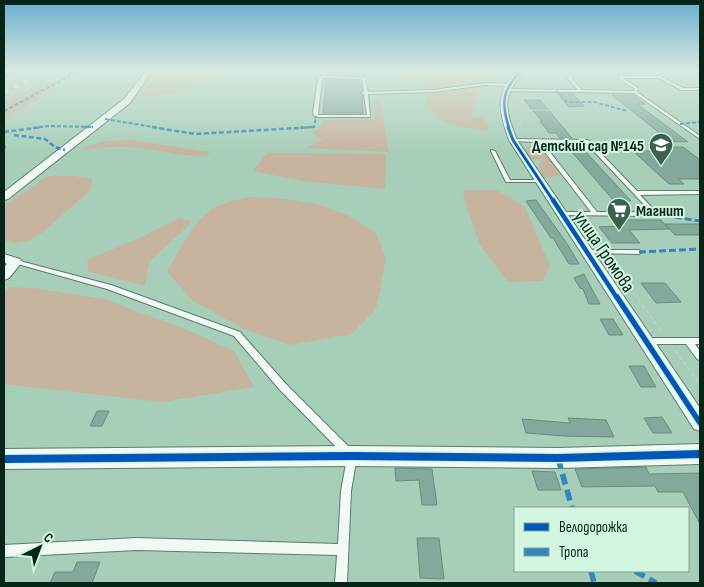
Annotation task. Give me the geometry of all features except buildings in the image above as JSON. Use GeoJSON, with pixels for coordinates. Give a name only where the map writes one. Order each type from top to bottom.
{"type":"FeatureCollection","features":[{"type":"Feature","properties":{"kind":"street"},"geometry":{"type":"LineString","coordinates":[[4,197],[129,98]]}},
{"type":"Feature","properties":{"kind":"street","name":"улица Громова"},"geometry":{"type":"LineString","coordinates":[[504,98],[502,103],[540,181],[648,341],[700,423]]}},
{"type":"Feature","properties":{"kind":"street"},"geometry":{"type":"LineString","coordinates":[[4,275],[10,260]]}},
{"type":"Feature","properties":{"kind":"street"},"geometry":{"type":"LineString","coordinates":[[4,459],[352,456],[558,458],[700,454]]}},
{"type":"Feature","properties":{"kind":"lane"},"geometry":{"type":"LineString","coordinates":[[317,98],[316,116],[369,116],[365,98]]}},
{"type":"Feature","properties":{"kind":"lane"},"geometry":{"type":"LineString","coordinates":[[645,98],[700,138]]}},
{"type":"Feature","properties":{"kind":"lane"},"geometry":{"type":"LineString","coordinates":[[519,140],[586,141],[655,214],[562,214]]}},
{"type":"Feature","properties":{"kind":"lane"},"geometry":{"type":"LineString","coordinates":[[538,140],[595,214]]}},
{"type":"Feature","properties":{"kind":"lane"},"geometry":{"type":"LineString","coordinates":[[493,151],[508,181],[540,181]]}},
{"type":"Feature","properties":{"kind":"lane"},"geometry":{"type":"LineString","coordinates":[[636,193],[700,193]]}},
{"type":"Feature","properties":{"kind":"lane"},"geometry":{"type":"LineString","coordinates":[[588,252],[639,252]]}},
{"type":"Feature","properties":{"kind":"lane"},"geometry":{"type":"LineString","coordinates":[[10,260],[109,287],[237,334],[282,386],[352,456],[346,491],[341,583]]}},
{"type":"Feature","properties":{"kind":"lane"},"geometry":{"type":"LineString","coordinates":[[648,341],[700,341]]}},
{"type":"Feature","properties":{"kind":"lane"},"geometry":{"type":"LineString","coordinates":[[688,341],[700,357]]}},
{"type":"Feature","properties":{"kind":"lane"},"geometry":{"type":"LineString","coordinates":[[4,551],[136,544],[342,550]]}},
{"type":"Feature","properties":{"kind":"path"},"geometry":{"type":"LineString","coordinates":[[512,98],[517,117],[519,140]]}},
{"type":"Feature","properties":{"kind":"path"},"geometry":{"type":"LineString","coordinates":[[517,110],[627,111],[669,143],[700,143]]}},
{"type":"Feature","properties":{"kind":"path"},"geometry":{"type":"LineString","coordinates":[[576,214],[700,385]]}},
{"type":"Feature","properties":{"kind":"shaded area"},"geometry":{"type":"Polygon","coordinates":[[[11,98],[39,98],[4,120],[4,102],[11,98]]]}},
{"type":"Feature","properties":{"kind":"shaded area"},"geometry":{"type":"Polygon","coordinates":[[[426,98],[476,98],[471,116],[482,118],[489,124],[487,131],[448,123],[433,113],[426,98]]]}},
{"type":"Feature","properties":{"kind":"shaded area"},"geometry":{"type":"Polygon","coordinates":[[[379,99],[389,152],[306,148],[322,140],[311,132],[320,127],[325,120],[375,119],[375,100],[379,99]]]}},
{"type":"Feature","properties":{"kind":"shaded area"},"geometry":{"type":"Polygon","coordinates":[[[131,140],[210,152],[207,155],[193,155],[127,147],[110,147],[84,151],[83,147],[106,141],[131,140]]]}},
{"type":"Feature","properties":{"kind":"shaded area"},"geometry":{"type":"Polygon","coordinates":[[[535,145],[543,149],[560,175],[542,178],[539,165],[543,159],[532,160],[526,151],[526,147],[535,145]]]}},
{"type":"Feature","properties":{"kind":"shaded area"},"geometry":{"type":"Polygon","coordinates":[[[267,153],[386,154],[385,189],[302,181],[253,171],[267,153]]]}},
{"type":"Feature","properties":{"kind":"shaded area"},"geometry":{"type":"Polygon","coordinates":[[[48,176],[74,176],[92,179],[91,190],[43,232],[30,240],[15,243],[4,240],[4,206],[48,176]]]}},
{"type":"Feature","properties":{"kind":"shaded area"},"geometry":{"type":"Polygon","coordinates":[[[463,190],[497,190],[525,207],[550,266],[542,281],[508,282],[480,245],[463,190]]]}},
{"type":"Feature","properties":{"kind":"shaded area"},"geometry":{"type":"Polygon","coordinates":[[[249,197],[278,198],[317,204],[349,216],[376,233],[386,258],[376,309],[351,334],[291,345],[244,329],[193,301],[167,272],[186,238],[205,215],[221,205],[249,197]]]}},
{"type":"Feature","properties":{"kind":"shaded area"},"geometry":{"type":"Polygon","coordinates":[[[179,218],[192,222],[150,261],[145,286],[89,272],[87,260],[142,237],[179,218]]]}},
{"type":"Feature","properties":{"kind":"shaded area"},"geometry":{"type":"Polygon","coordinates":[[[9,287],[33,288],[104,299],[195,333],[234,351],[254,387],[162,402],[4,384],[4,294],[9,287]]]}},
{"type":"Feature","properties":{"kind":"marked path"},"geometry":{"type":"LineString","coordinates":[[4,111],[28,98]]}},
{"type":"Feature","properties":{"kind":"marked path"},"geometry":{"type":"LineString","coordinates":[[563,98],[567,102],[594,102],[627,111]]}},
{"type":"Feature","properties":{"kind":"marked path"},"geometry":{"type":"LineString","coordinates":[[105,119],[195,134],[314,127],[316,116]]}},
{"type":"Feature","properties":{"kind":"marked path"},"geometry":{"type":"LineString","coordinates":[[680,124],[700,122]]}},
{"type":"Feature","properties":{"kind":"marked path"},"geometry":{"type":"LineString","coordinates":[[4,132],[48,126],[93,127]]}},
{"type":"Feature","properties":{"kind":"marked path"},"geometry":{"type":"LineString","coordinates":[[14,135],[45,139],[55,147],[65,150]]}},
{"type":"Feature","properties":{"kind":"marked path"},"geometry":{"type":"LineString","coordinates":[[655,214],[700,221]]}},
{"type":"Feature","properties":{"kind":"marked path"},"geometry":{"type":"LineString","coordinates":[[639,252],[700,249]]}},
{"type":"Feature","properties":{"kind":"marked path"},"geometry":{"type":"LineString","coordinates":[[558,458],[572,507]]}},
{"type":"Feature","properties":{"kind":"marked path"},"geometry":{"type":"LineString","coordinates":[[591,572],[594,583]]}},
{"type":"Feature","properties":{"kind":"marked path"},"geometry":{"type":"LineString","coordinates":[[637,572],[656,583]]}},
{"type":"Feature","properties":{"kind":"cycle path"},"geometry":{"type":"LineString","coordinates":[[504,98],[504,112],[513,140],[700,423]]}},
{"type":"Feature","properties":{"kind":"cycle path"},"geometry":{"type":"LineString","coordinates":[[4,459],[352,456],[558,458],[700,454]]}},
{"type":"Feature","properties":{"kind":"place","name":"Детский сад №145"},"geometry":{"type":"Point","coordinates":[661,166]}},
{"type":"Feature","properties":{"kind":"place","name":"Магнит"},"geometry":{"type":"Point","coordinates":[619,231]}}]}
